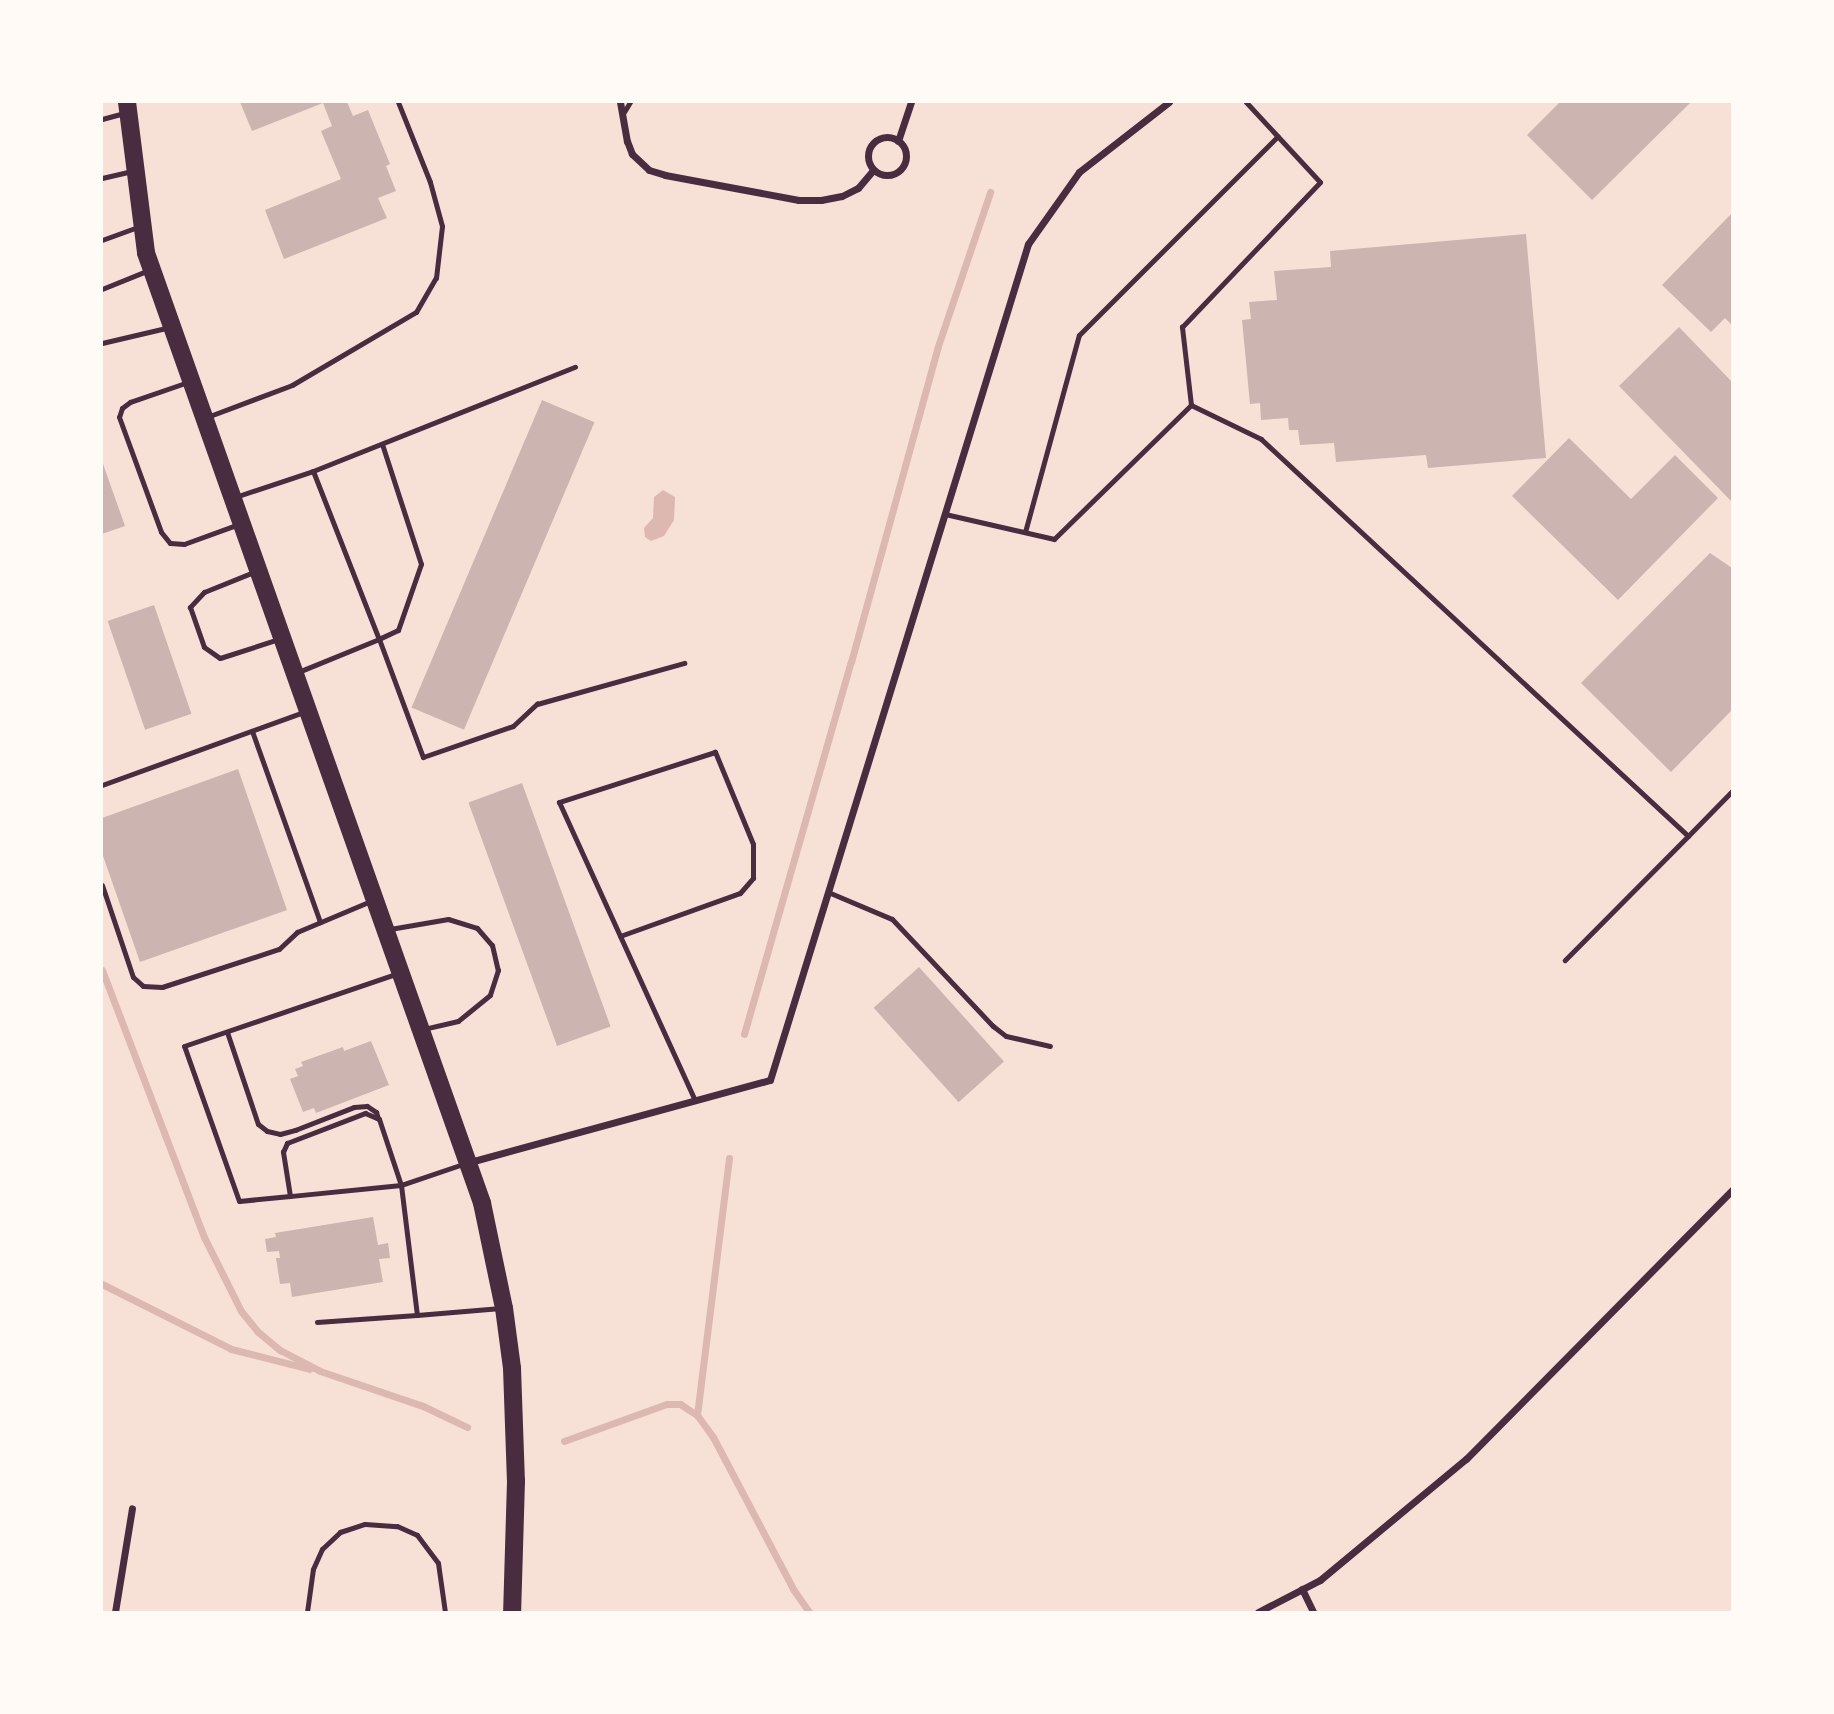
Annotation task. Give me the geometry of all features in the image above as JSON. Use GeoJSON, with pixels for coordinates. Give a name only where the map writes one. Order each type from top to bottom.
{"type":"FeatureCollection","features":[{"type":"Feature","properties":{"kind":"main road"},"geometry":{"type":"LineString","coordinates":[[127,107],[142,226],[152,269],[470,1162],[489,1230],[504,1308],[512,1368],[516,1432],[512,1612]]}},
{"type":"Feature","properties":{"kind":"street"},"geometry":{"type":"LineString","coordinates":[[620,102],[624,112],[626,141],[632,154],[649,170],[665,175],[799,200],[821,200],[842,196],[858,188],[873,170]]}},
{"type":"Feature","properties":{"kind":"street"},"geometry":{"type":"LineString","coordinates":[[873,170],[891,175],[901,168],[906,157],[898,141],[911,102]]}},
{"type":"Feature","properties":{"kind":"street"},"geometry":{"type":"LineString","coordinates":[[470,1162],[770,1080],[1028,244],[1079,172],[1169,102]]}},
{"type":"Feature","properties":{"kind":"street"},"geometry":{"type":"LineString","coordinates":[[873,170],[868,159],[870,146],[880,138],[898,141]]}},
{"type":"Feature","properties":{"kind":"street"},"geometry":{"type":"LineString","coordinates":[[1258,1612],[1320,1580],[1466,1459],[1732,1190]]}},
{"type":"Feature","properties":{"kind":"street"},"geometry":{"type":"LineString","coordinates":[[115,1612],[132,1508]]}},
{"type":"Feature","properties":{"kind":"street"},"geometry":{"type":"LineString","coordinates":[[1302,1589],[1313,1612]]}},
{"type":"Feature","properties":{"kind":"lane"},"geometry":{"type":"LineString","coordinates":[[204,418],[292,385],[416,312],[436,278],[442,226],[430,182],[398,102]]}},
{"type":"Feature","properties":{"kind":"lane"},"geometry":{"type":"LineString","coordinates":[[624,112],[630,102]]}},
{"type":"Feature","properties":{"kind":"lane"},"geometry":{"type":"LineString","coordinates":[[1191,405],[1182,327],[1321,182],[1246,102]]}},
{"type":"Feature","properties":{"kind":"lane"},"geometry":{"type":"LineString","coordinates":[[102,119],[127,107]]}},
{"type":"Feature","properties":{"kind":"lane"},"geometry":{"type":"LineString","coordinates":[[1025,532],[1079,335],[1278,136]]}},
{"type":"Feature","properties":{"kind":"lane"},"geometry":{"type":"LineString","coordinates":[[102,178],[135,171]]}},
{"type":"Feature","properties":{"kind":"lane"},"geometry":{"type":"LineString","coordinates":[[102,240],[142,226]]}},
{"type":"Feature","properties":{"kind":"lane"},"geometry":{"type":"LineString","coordinates":[[102,289],[152,269]]}},
{"type":"Feature","properties":{"kind":"lane"},"geometry":{"type":"LineString","coordinates":[[102,343],[172,327]]}},
{"type":"Feature","properties":{"kind":"lane"},"geometry":{"type":"LineString","coordinates":[[233,498],[313,471],[575,367]]}},
{"type":"Feature","properties":{"kind":"lane"},"geometry":{"type":"LineString","coordinates":[[191,381],[130,402],[122,408],[118,417],[161,532],[170,543],[184,544],[242,523]]}},
{"type":"Feature","properties":{"kind":"lane"},"geometry":{"type":"LineString","coordinates":[[945,514],[1055,539],[1191,405]]}},
{"type":"Feature","properties":{"kind":"lane"},"geometry":{"type":"LineString","coordinates":[[1191,405],[1261,439],[1688,836]]}},
{"type":"Feature","properties":{"kind":"lane"},"geometry":{"type":"LineString","coordinates":[[295,673],[398,630],[421,564],[382,444]]}},
{"type":"Feature","properties":{"kind":"lane"},"geometry":{"type":"LineString","coordinates":[[313,471],[422,757],[513,726],[537,704],[684,663]]}},
{"type":"Feature","properties":{"kind":"lane"},"geometry":{"type":"LineString","coordinates":[[258,569],[204,592],[190,607],[204,646],[220,658],[283,638]]}},
{"type":"Feature","properties":{"kind":"lane"},"geometry":{"type":"LineString","coordinates":[[102,785],[309,710]]}},
{"type":"Feature","properties":{"kind":"lane"},"geometry":{"type":"LineString","coordinates":[[251,731],[320,922]]}},
{"type":"Feature","properties":{"kind":"lane"},"geometry":{"type":"LineString","coordinates":[[620,936],[740,893],[753,878],[753,844],[715,752],[559,802],[620,936],[695,1100]]}},
{"type":"Feature","properties":{"kind":"lane"},"geometry":{"type":"LineString","coordinates":[[1565,960],[1732,791]]}},
{"type":"Feature","properties":{"kind":"lane"},"geometry":{"type":"LineString","coordinates":[[102,885],[133,977],[142,986],[162,987],[279,949],[297,932],[376,898]]}},
{"type":"Feature","properties":{"kind":"lane"},"geometry":{"type":"LineString","coordinates":[[828,892],[892,919],[993,1027],[1006,1036],[1050,1046]]}},
{"type":"Feature","properties":{"kind":"lane"},"geometry":{"type":"LineString","coordinates":[[387,929],[448,919],[477,928],[492,945],[498,970],[490,995],[458,1021],[422,1029]]}},
{"type":"Feature","properties":{"kind":"lane"},"geometry":{"type":"LineString","coordinates":[[402,972],[184,1046],[239,1201],[401,1185],[470,1162]]}},
{"type":"Feature","properties":{"kind":"lane"},"geometry":{"type":"LineString","coordinates":[[227,1032],[258,1124],[267,1131],[280,1134],[295,1130],[354,1107],[367,1106],[376,1112],[401,1185],[417,1315]]}},
{"type":"Feature","properties":{"kind":"lane"},"geometry":{"type":"LineString","coordinates":[[290,1196],[283,1152],[286,1143],[365,1113],[379,1119]]}},
{"type":"Feature","properties":{"kind":"lane"},"geometry":{"type":"LineString","coordinates":[[317,1322],[504,1308]]}},
{"type":"Feature","properties":{"kind":"lane"},"geometry":{"type":"LineString","coordinates":[[307,1612],[313,1569],[321,1549],[340,1532],[365,1524],[397,1526],[418,1535],[438,1563],[445,1612]]}},
{"type":"Feature","properties":{"kind":"shaded area"},"geometry":{"type":"Polygon","coordinates":[[[663,490],[675,497],[674,520],[664,536],[651,541],[645,537],[644,528],[653,518],[654,497],[663,490]]]}},
{"type":"Feature","properties":{"kind":"building"},"geometry":{"type":"Polygon","coordinates":[[[240,102],[347,102],[353,116],[368,110],[390,164],[386,166],[396,191],[378,198],[387,218],[284,259],[265,210],[341,179],[321,131],[332,126],[323,103],[252,131],[240,102]]]}},
{"type":"Feature","properties":{"kind":"building"},"geometry":{"type":"Polygon","coordinates":[[[1560,102],[1691,102],[1592,200],[1527,135],[1560,102]]]}},
{"type":"Feature","properties":{"kind":"building"},"geometry":{"type":"Polygon","coordinates":[[[1732,213],[1732,325],[1725,318],[1711,332],[1662,285],[1732,213]]]}},
{"type":"Feature","properties":{"kind":"building"},"geometry":{"type":"Polygon","coordinates":[[[1526,234],[1546,458],[1428,468],[1426,455],[1336,462],[1334,443],[1300,445],[1298,430],[1289,430],[1288,418],[1261,420],[1260,403],[1250,404],[1242,320],[1251,319],[1249,302],[1277,300],[1274,271],[1331,267],[1330,251],[1526,234]]]}},
{"type":"Feature","properties":{"kind":"building"},"geometry":{"type":"Polygon","coordinates":[[[1679,327],[1732,382],[1732,502],[1619,386],[1679,327]]]}},
{"type":"Feature","properties":{"kind":"building"},"geometry":{"type":"Polygon","coordinates":[[[542,400],[594,422],[464,730],[411,707],[542,400]]]}},
{"type":"Feature","properties":{"kind":"building"},"geometry":{"type":"Polygon","coordinates":[[[1569,438],[1631,499],[1675,455],[1718,498],[1618,600],[1512,496],[1569,438]]]}},
{"type":"Feature","properties":{"kind":"building"},"geometry":{"type":"Polygon","coordinates":[[[102,461],[125,526],[102,534],[102,461]]]}},
{"type":"Feature","properties":{"kind":"building"},"geometry":{"type":"Polygon","coordinates":[[[1710,553],[1732,568],[1732,710],[1671,772],[1581,683],[1710,553]]]}},
{"type":"Feature","properties":{"kind":"building"},"geometry":{"type":"Polygon","coordinates":[[[154,605],[191,714],[145,730],[108,621],[154,605]]]}},
{"type":"Feature","properties":{"kind":"building"},"geometry":{"type":"Polygon","coordinates":[[[238,769],[287,910],[140,962],[102,853],[102,818],[238,769]]]}},
{"type":"Feature","properties":{"kind":"building"},"geometry":{"type":"Polygon","coordinates":[[[522,783],[611,1026],[557,1046],[468,802],[522,783]]]}},
{"type":"Feature","properties":{"kind":"building"},"geometry":{"type":"Polygon","coordinates":[[[919,967],[1004,1061],[959,1102],[874,1008],[919,967]]]}},
{"type":"Feature","properties":{"kind":"building"},"geometry":{"type":"Polygon","coordinates":[[[371,1041],[389,1085],[316,1113],[314,1108],[303,1112],[290,1079],[298,1076],[295,1069],[303,1066],[301,1062],[343,1047],[344,1051],[371,1041]]]}},
{"type":"Feature","properties":{"kind":"building"},"geometry":{"type":"Polygon","coordinates":[[[373,1217],[378,1245],[388,1243],[390,1258],[379,1259],[383,1282],[292,1297],[290,1283],[280,1284],[276,1258],[280,1258],[279,1251],[267,1252],[265,1239],[276,1237],[275,1233],[373,1217]]]}},
{"type":"Feature","properties":{"kind":"waterway"},"geometry":{"type":"LineString","coordinates":[[744,1034],[851,662],[937,349],[990,192]]}},
{"type":"Feature","properties":{"kind":"waterway"},"geometry":{"type":"LineString","coordinates":[[102,970],[204,1237],[241,1311],[257,1331],[280,1350],[320,1371],[423,1406],[467,1427]]}},
{"type":"Feature","properties":{"kind":"waterway"},"geometry":{"type":"LineString","coordinates":[[697,1415],[729,1158]]}},
{"type":"Feature","properties":{"kind":"waterway"},"geometry":{"type":"LineString","coordinates":[[102,1284],[231,1349],[310,1369]]}},
{"type":"Feature","properties":{"kind":"waterway"},"geometry":{"type":"LineString","coordinates":[[564,1441],[667,1404],[680,1404],[697,1415],[713,1437],[793,1589],[809,1612]]}}]}
